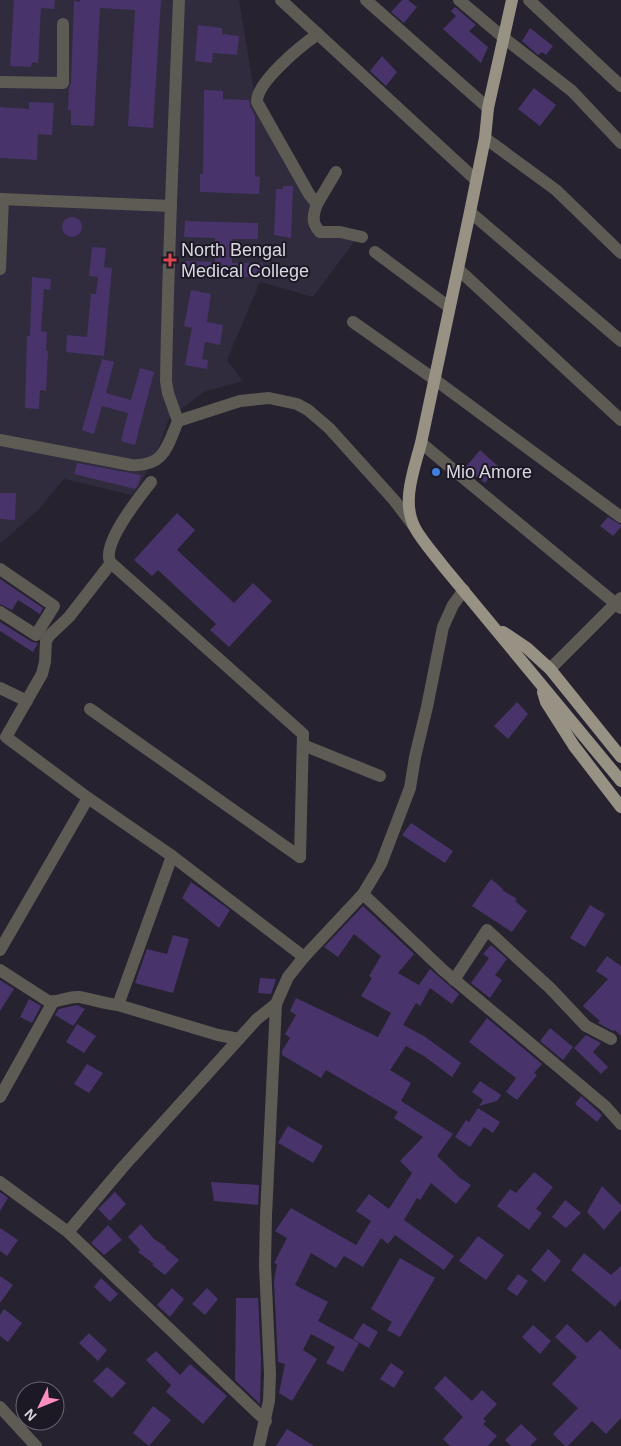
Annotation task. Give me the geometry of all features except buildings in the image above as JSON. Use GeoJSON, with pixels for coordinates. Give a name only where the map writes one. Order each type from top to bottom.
{"type":"FeatureCollection","features":[{"type":"Feature","properties":{"kind":"main road"},"geometry":{"type":"LineString","coordinates":[[512,0],[488,108],[485,138],[470,212],[421,443],[412,475],[409,510],[416,529],[621,781]]}},
{"type":"Feature","properties":{"kind":"main road"},"geometry":{"type":"LineString","coordinates":[[494,627],[527,648],[550,669],[621,757]]}},
{"type":"Feature","properties":{"kind":"main road"},"geometry":{"type":"LineString","coordinates":[[541,685],[546,702],[555,718],[579,753],[621,807]]}},
{"type":"Feature","properties":{"kind":"street"},"geometry":{"type":"LineString","coordinates":[[90,708],[300,857],[304,734],[111,563],[108,556],[117,533],[152,477],[178,421],[166,381],[167,289],[179,0]]}},
{"type":"Feature","properties":{"kind":"street"},"geometry":{"type":"LineString","coordinates":[[281,0],[476,180]]}},
{"type":"Feature","properties":{"kind":"street"},"geometry":{"type":"LineString","coordinates":[[366,0],[488,108]]}},
{"type":"Feature","properties":{"kind":"street"},"geometry":{"type":"LineString","coordinates":[[459,0],[572,91],[621,143]]}},
{"type":"Feature","properties":{"kind":"street"},"geometry":{"type":"LineString","coordinates":[[529,0],[621,86]]}},
{"type":"Feature","properties":{"kind":"street"},"geometry":{"type":"LineString","coordinates":[[0,82],[63,83],[63,24]]}},
{"type":"Feature","properties":{"kind":"street"},"geometry":{"type":"LineString","coordinates":[[317,204],[308,194],[263,114],[257,98],[260,90],[290,55],[318,34]]}},
{"type":"Feature","properties":{"kind":"street"},"geometry":{"type":"LineString","coordinates":[[485,138],[556,190],[621,253]]}},
{"type":"Feature","properties":{"kind":"street"},"geometry":{"type":"LineString","coordinates":[[336,172],[317,204],[312,216],[314,223],[320,232],[340,232],[362,237]]}},
{"type":"Feature","properties":{"kind":"street"},"geometry":{"type":"LineString","coordinates":[[0,269],[2,199],[171,206]]}},
{"type":"Feature","properties":{"kind":"street"},"geometry":{"type":"LineString","coordinates":[[470,212],[621,341]]}},
{"type":"Feature","properties":{"kind":"street"},"geometry":{"type":"LineString","coordinates":[[375,252],[449,307]]}},
{"type":"Feature","properties":{"kind":"street"},"geometry":{"type":"LineString","coordinates":[[458,269],[621,420]]}},
{"type":"Feature","properties":{"kind":"street"},"geometry":{"type":"LineString","coordinates":[[353,322],[434,379],[621,517]]}},
{"type":"Feature","properties":{"kind":"street"},"geometry":{"type":"LineString","coordinates":[[178,421],[240,401],[269,398],[297,404],[308,410],[329,428],[394,500],[416,529]]}},
{"type":"Feature","properties":{"kind":"street"},"geometry":{"type":"LineString","coordinates":[[0,440],[131,465],[147,465],[157,460],[164,452]]}},
{"type":"Feature","properties":{"kind":"street"},"geometry":{"type":"LineString","coordinates":[[421,443],[619,603],[550,669]]}},
{"type":"Feature","properties":{"kind":"street"},"geometry":{"type":"LineString","coordinates":[[0,612],[36,635],[44,633],[69,617],[111,563]]}},
{"type":"Feature","properties":{"kind":"street"},"geometry":{"type":"LineString","coordinates":[[0,569],[54,606],[44,633],[46,642],[44,668],[6,737],[88,798],[172,856],[304,957]]}},
{"type":"Feature","properties":{"kind":"street"},"geometry":{"type":"LineString","coordinates":[[259,1446],[269,1401],[270,1374],[266,1308],[265,1226],[276,1004],[288,977],[304,957],[363,894],[381,864],[410,788],[443,627],[453,605],[464,590]]}},
{"type":"Feature","properties":{"kind":"street"},"geometry":{"type":"LineString","coordinates":[[0,688],[27,701]]}},
{"type":"Feature","properties":{"kind":"street"},"geometry":{"type":"LineString","coordinates":[[303,745],[380,776]]}},
{"type":"Feature","properties":{"kind":"street"},"geometry":{"type":"LineString","coordinates":[[0,950],[88,798]]}},
{"type":"Feature","properties":{"kind":"street"},"geometry":{"type":"LineString","coordinates":[[118,1005],[172,856]]}},
{"type":"Feature","properties":{"kind":"street"},"geometry":{"type":"LineString","coordinates":[[363,894],[454,980],[605,1106],[621,1124]]}},
{"type":"Feature","properties":{"kind":"street"},"geometry":{"type":"LineString","coordinates":[[454,980],[487,930],[550,988],[586,1026],[611,1039]]}},
{"type":"Feature","properties":{"kind":"street"},"geometry":{"type":"LineString","coordinates":[[0,970],[40,996],[53,1002]]}},
{"type":"Feature","properties":{"kind":"street"},"geometry":{"type":"LineString","coordinates":[[0,1097],[53,1002],[68,997],[79,997],[104,1004],[118,1005],[218,1035],[239,1039]]}},
{"type":"Feature","properties":{"kind":"street"},"geometry":{"type":"LineString","coordinates":[[68,1232],[123,1167],[257,1019],[276,1004]]}},
{"type":"Feature","properties":{"kind":"street"},"geometry":{"type":"LineString","coordinates":[[0,1182],[68,1232],[266,1421]]}},
{"type":"Feature","properties":{"kind":"street"},"geometry":{"type":"LineString","coordinates":[[0,1407],[36,1446]]}},
{"type":"Feature","properties":{"kind":"shaded area","name":"North Bengal Medical College"},"geometry":{"type":"Polygon","coordinates":[[[0,0],[239,0],[255,97],[313,203],[309,229],[317,236],[357,238],[313,297],[260,282],[227,360],[243,381],[204,392],[169,418],[157,452],[138,488],[131,495],[64,479],[38,510],[0,544],[0,0]]]}},
{"type":"Feature","properties":{"kind":"place","name":"North Bengal Medical College"},"geometry":{"type":"Point","coordinates":[170,260]}},
{"type":"Feature","properties":{"kind":"place","name":"Mio Amore"},"geometry":{"type":"Point","coordinates":[436,472]}}]}
